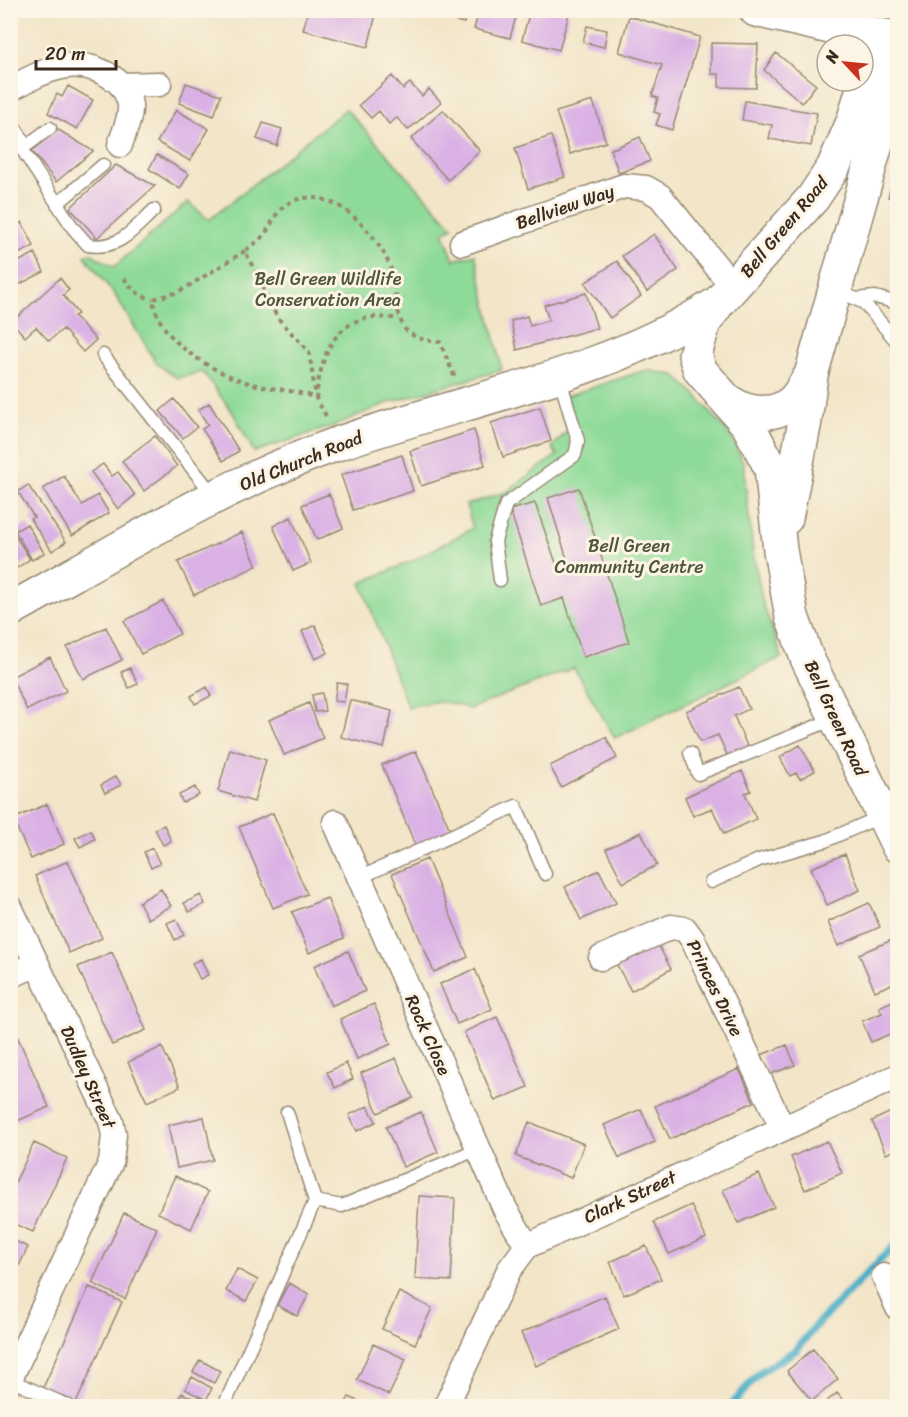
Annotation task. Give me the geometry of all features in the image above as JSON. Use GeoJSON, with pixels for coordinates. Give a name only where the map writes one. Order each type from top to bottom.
{"type":"FeatureCollection","features":[{"type":"Feature","properties":{"kind":"main road"},"geometry":{"type":"LineString","coordinates":[[767,14],[888,37]]}},
{"type":"Feature","properties":{"kind":"main road"},"geometry":{"type":"LineString","coordinates":[[767,14],[801,27],[815,40]]}},
{"type":"Feature","properties":{"kind":"main road","name":"Bell Green Road"},"geometry":{"type":"LineString","coordinates":[[888,37],[833,168],[813,198],[726,295],[704,323],[695,355],[700,370],[730,402],[761,445],[771,468],[780,550],[792,617],[835,718],[897,846]]}},
{"type":"Feature","properties":{"kind":"main road","name":"Bell Green Road"},"geometry":{"type":"LineString","coordinates":[[730,402],[749,412],[777,410],[795,399],[811,375],[845,294],[853,226],[897,66]]}},
{"type":"Feature","properties":{"kind":"main road"},"geometry":{"type":"LineString","coordinates":[[849,93],[853,122]]}},
{"type":"Feature","properties":{"kind":"main road"},"geometry":{"type":"LineString","coordinates":[[813,198],[836,203],[848,212],[853,226]]}},
{"type":"Feature","properties":{"kind":"main road","name":"Old Church Road"},"geometry":{"type":"LineString","coordinates":[[10,610],[215,497],[332,446],[611,357],[687,323],[726,295]]}},
{"type":"Feature","properties":{"kind":"main road","name":"Old Church Road"},"geometry":{"type":"LineString","coordinates":[[611,357],[666,354],[684,359],[700,370]]}},
{"type":"Feature","properties":{"kind":"main road","name":"Bell Green Road"},"geometry":{"type":"LineString","coordinates":[[780,550],[805,421],[811,375]]}},
{"type":"Feature","properties":{"kind":"street"},"geometry":{"type":"LineString","coordinates":[[10,89],[37,75],[66,65],[87,66],[106,73],[121,85],[131,108],[120,145]]}},
{"type":"Feature","properties":{"kind":"street"},"geometry":{"type":"LineString","coordinates":[[121,85],[159,84]]}},
{"type":"Feature","properties":{"kind":"street","name":"Bellview Way"},"geometry":{"type":"LineString","coordinates":[[462,243],[624,186],[635,186],[660,196],[726,295]]}},
{"type":"Feature","properties":{"kind":"street","name":"Rock Close"},"geometry":{"type":"LineString","coordinates":[[334,822],[505,1209],[527,1246]]}},
{"type":"Feature","properties":{"kind":"street","name":"Dudley Street"},"geometry":{"type":"LineString","coordinates":[[10,907],[111,1121],[114,1148],[111,1162],[10,1379]]}},
{"type":"Feature","properties":{"kind":"street","name":"Princes Drive"},"geometry":{"type":"LineString","coordinates":[[601,958],[671,927],[685,929],[693,940],[782,1127]]}},
{"type":"Feature","properties":{"kind":"street"},"geometry":{"type":"LineString","coordinates":[[10,976],[37,964]]}},
{"type":"Feature","properties":{"kind":"street","name":"Clark Street"},"geometry":{"type":"LineString","coordinates":[[446,1407],[508,1270],[527,1246],[897,1076]]}},
{"type":"Feature","properties":{"kind":"street"},"geometry":{"type":"LineString","coordinates":[[884,1276],[897,1308]]}},
{"type":"Feature","properties":{"kind":"lane"},"geometry":{"type":"LineString","coordinates":[[50,128],[16,140],[82,241],[88,246],[104,248],[118,242],[154,210]]}},
{"type":"Feature","properties":{"kind":"lane"},"geometry":{"type":"LineString","coordinates":[[57,204],[103,165]]}},
{"type":"Feature","properties":{"kind":"lane"},"geometry":{"type":"LineString","coordinates":[[845,294],[875,297],[897,303]]}},
{"type":"Feature","properties":{"kind":"lane"},"geometry":{"type":"LineString","coordinates":[[845,294],[864,303],[897,343]]}},
{"type":"Feature","properties":{"kind":"lane"},"geometry":{"type":"LineString","coordinates":[[103,355],[215,497]]}},
{"type":"Feature","properties":{"kind":"lane"},"geometry":{"type":"LineString","coordinates":[[500,580],[495,541],[506,504],[575,454],[578,441],[558,374]]}},
{"type":"Feature","properties":{"kind":"lane"},"geometry":{"type":"LineString","coordinates":[[690,753],[698,774],[835,718]]}},
{"type":"Feature","properties":{"kind":"lane"},"geometry":{"type":"LineString","coordinates":[[359,878],[516,806],[545,874]]}},
{"type":"Feature","properties":{"kind":"lane"},"geometry":{"type":"LineString","coordinates":[[711,882],[759,860],[825,841],[883,815]]}},
{"type":"Feature","properties":{"kind":"lane"},"geometry":{"type":"LineString","coordinates":[[224,1407],[315,1201],[287,1112]]}},
{"type":"Feature","properties":{"kind":"lane"},"geometry":{"type":"LineString","coordinates":[[315,1201],[342,1206],[478,1149]]}},
{"type":"Feature","properties":{"kind":"lane"},"geometry":{"type":"LineString","coordinates":[[10,1379],[69,1407]]}},
{"type":"Feature","properties":{"kind":"path"},"geometry":{"type":"LineString","coordinates":[[124,278],[131,289],[143,297],[153,299],[179,292],[245,251],[264,236],[276,214],[292,201],[315,197],[350,214],[372,234],[390,266],[397,289],[399,318],[406,330],[422,340],[440,342],[464,404]]}},
{"type":"Feature","properties":{"kind":"path"},"geometry":{"type":"LineString","coordinates":[[245,251],[277,317],[309,352],[316,398],[323,408],[332,446]]}},
{"type":"Feature","properties":{"kind":"path"},"geometry":{"type":"LineString","coordinates":[[153,299],[155,313],[162,326],[190,352],[206,362],[250,384],[300,392],[316,398]]}},
{"type":"Feature","properties":{"kind":"path"},"geometry":{"type":"LineString","coordinates":[[316,398],[319,373],[327,350],[341,332],[365,318],[399,318]]}},
{"type":"Feature","properties":{"kind":"green space","name":"Bell Green Wildlife Conservation Area"},"geometry":{"type":"Polygon","coordinates":[[[346,109],[453,227],[443,232],[454,260],[475,254],[502,370],[388,403],[330,427],[254,452],[233,413],[203,372],[177,378],[157,364],[115,295],[85,256],[90,253],[114,267],[188,202],[209,220],[346,109]]]}},
{"type":"Feature","properties":{"kind":"green space","name":"Bell Green Community Centre"},"geometry":{"type":"Polygon","coordinates":[[[646,370],[674,375],[695,394],[730,435],[743,462],[753,552],[763,604],[782,657],[615,738],[574,668],[469,709],[439,702],[408,708],[361,583],[414,560],[473,528],[466,505],[506,492],[557,455],[552,447],[568,430],[556,394],[566,396],[646,370]]]}},
{"type":"Feature","properties":{"kind":"building"},"geometry":{"type":"Polygon","coordinates":[[[308,10],[377,10],[368,47],[303,30],[308,10]]]}},
{"type":"Feature","properties":{"kind":"building"},"geometry":{"type":"Polygon","coordinates":[[[428,10],[467,10],[464,23],[427,14],[428,10]]]}},
{"type":"Feature","properties":{"kind":"building"},"geometry":{"type":"Polygon","coordinates":[[[479,10],[518,10],[510,38],[474,29],[479,10]]]}},
{"type":"Feature","properties":{"kind":"building"},"geometry":{"type":"Polygon","coordinates":[[[530,10],[556,10],[569,14],[559,50],[522,40],[530,10]]]}},
{"type":"Feature","properties":{"kind":"building"},"geometry":{"type":"Polygon","coordinates":[[[629,16],[700,37],[672,130],[656,125],[660,114],[654,112],[658,98],[652,96],[662,65],[619,52],[629,16]]]}},
{"type":"Feature","properties":{"kind":"building"},"geometry":{"type":"Polygon","coordinates":[[[587,26],[607,30],[604,47],[583,42],[587,26]]]}},
{"type":"Feature","properties":{"kind":"building"},"geometry":{"type":"Polygon","coordinates":[[[711,43],[758,44],[756,88],[719,87],[719,74],[711,74],[711,43]]]}},
{"type":"Feature","properties":{"kind":"building"},"geometry":{"type":"Polygon","coordinates":[[[776,53],[815,86],[802,103],[764,70],[776,53]]]}},
{"type":"Feature","properties":{"kind":"building"},"geometry":{"type":"Polygon","coordinates":[[[392,76],[403,89],[410,83],[422,96],[429,89],[441,102],[408,130],[397,118],[389,124],[379,111],[371,118],[359,105],[392,76]]]}},
{"type":"Feature","properties":{"kind":"building"},"geometry":{"type":"Polygon","coordinates":[[[186,83],[221,95],[214,116],[179,103],[186,83]]]}},
{"type":"Feature","properties":{"kind":"building"},"geometry":{"type":"Polygon","coordinates":[[[68,86],[93,100],[77,129],[48,113],[57,94],[62,97],[68,86]]]}},
{"type":"Feature","properties":{"kind":"building"},"geometry":{"type":"Polygon","coordinates":[[[593,101],[606,142],[570,154],[556,112],[593,101]]]}},
{"type":"Feature","properties":{"kind":"building"},"geometry":{"type":"Polygon","coordinates":[[[745,101],[817,113],[811,146],[769,139],[772,125],[742,120],[745,101]]]}},
{"type":"Feature","properties":{"kind":"building"},"geometry":{"type":"Polygon","coordinates":[[[176,110],[209,129],[190,161],[157,142],[176,110]]]}},
{"type":"Feature","properties":{"kind":"building"},"geometry":{"type":"Polygon","coordinates":[[[443,110],[480,151],[448,180],[411,139],[443,110]]]}},
{"type":"Feature","properties":{"kind":"building"},"geometry":{"type":"Polygon","coordinates":[[[263,123],[282,129],[277,146],[257,139],[263,123]]]}},
{"type":"Feature","properties":{"kind":"building"},"geometry":{"type":"Polygon","coordinates":[[[57,129],[93,151],[56,182],[32,151],[57,129]]]}},
{"type":"Feature","properties":{"kind":"building"},"geometry":{"type":"Polygon","coordinates":[[[551,136],[565,177],[528,189],[515,148],[551,136]]]}},
{"type":"Feature","properties":{"kind":"building"},"geometry":{"type":"Polygon","coordinates":[[[640,137],[650,161],[619,173],[610,150],[640,137]]]}},
{"type":"Feature","properties":{"kind":"building"},"geometry":{"type":"Polygon","coordinates":[[[157,155],[189,174],[180,189],[149,169],[157,155]]]}},
{"type":"Feature","properties":{"kind":"building"},"geometry":{"type":"Polygon","coordinates":[[[116,165],[155,186],[97,238],[70,208],[116,165]]]}},
{"type":"Feature","properties":{"kind":"building"},"geometry":{"type":"Polygon","coordinates":[[[897,165],[897,200],[888,197],[897,165]]]}},
{"type":"Feature","properties":{"kind":"building"},"geometry":{"type":"Polygon","coordinates":[[[22,222],[34,246],[10,258],[10,228],[22,222]]]}},
{"type":"Feature","properties":{"kind":"building"},"geometry":{"type":"Polygon","coordinates":[[[654,234],[678,270],[647,292],[622,256],[654,234]]]}},
{"type":"Feature","properties":{"kind":"building"},"geometry":{"type":"Polygon","coordinates":[[[35,253],[44,272],[10,289],[10,266],[35,253]]]}},
{"type":"Feature","properties":{"kind":"building"},"geometry":{"type":"Polygon","coordinates":[[[617,261],[641,296],[610,318],[585,283],[617,261]]]}},
{"type":"Feature","properties":{"kind":"building"},"geometry":{"type":"Polygon","coordinates":[[[60,278],[69,290],[63,295],[78,314],[74,316],[96,340],[83,352],[63,329],[49,341],[36,327],[25,337],[12,322],[60,278]]]}},
{"type":"Feature","properties":{"kind":"building"},"geometry":{"type":"Polygon","coordinates":[[[586,293],[597,328],[517,350],[511,321],[527,316],[530,326],[549,320],[544,305],[586,293]]]}},
{"type":"Feature","properties":{"kind":"building"},"geometry":{"type":"Polygon","coordinates":[[[174,399],[197,427],[183,438],[160,411],[174,399]]]}},
{"type":"Feature","properties":{"kind":"building"},"geometry":{"type":"Polygon","coordinates":[[[209,403],[239,451],[223,461],[202,429],[208,425],[198,410],[209,403]]]}},
{"type":"Feature","properties":{"kind":"building"},"geometry":{"type":"Polygon","coordinates":[[[540,407],[551,441],[503,457],[491,423],[540,407]]]}},
{"type":"Feature","properties":{"kind":"building"},"geometry":{"type":"Polygon","coordinates":[[[474,430],[485,465],[421,486],[410,451],[474,430]]]}},
{"type":"Feature","properties":{"kind":"building"},"geometry":{"type":"Polygon","coordinates":[[[155,436],[177,466],[144,491],[122,461],[155,436]]]}},
{"type":"Feature","properties":{"kind":"building"},"geometry":{"type":"Polygon","coordinates":[[[402,455],[413,491],[353,510],[341,475],[402,455]]]}},
{"type":"Feature","properties":{"kind":"building"},"geometry":{"type":"Polygon","coordinates":[[[103,464],[112,476],[118,472],[135,495],[118,509],[91,472],[103,464]]]}},
{"type":"Feature","properties":{"kind":"building"},"geometry":{"type":"Polygon","coordinates":[[[64,476],[82,505],[98,495],[109,513],[72,536],[43,489],[64,476]]]}},
{"type":"Feature","properties":{"kind":"building"},"geometry":{"type":"Polygon","coordinates":[[[28,485],[66,542],[52,551],[30,519],[34,517],[18,492],[28,485]]]}},
{"type":"Feature","properties":{"kind":"building","name":"Bell Green Community Centre"},"geometry":{"type":"Polygon","coordinates":[[[579,488],[629,642],[583,657],[564,598],[541,606],[510,510],[535,503],[556,563],[567,559],[548,498],[579,488]]]}},
{"type":"Feature","properties":{"kind":"building"},"geometry":{"type":"Polygon","coordinates":[[[329,494],[343,528],[317,540],[302,505],[329,494]]]}},
{"type":"Feature","properties":{"kind":"building"},"geometry":{"type":"Polygon","coordinates":[[[291,517],[311,563],[293,571],[273,526],[291,517]]]}},
{"type":"Feature","properties":{"kind":"building"},"geometry":{"type":"Polygon","coordinates":[[[27,524],[44,553],[32,560],[15,531],[27,524]]]}},
{"type":"Feature","properties":{"kind":"building"},"geometry":{"type":"Polygon","coordinates":[[[10,528],[30,559],[17,568],[10,558],[10,528]]]}},
{"type":"Feature","properties":{"kind":"building"},"geometry":{"type":"Polygon","coordinates":[[[242,532],[257,566],[194,595],[178,562],[242,532]]]}},
{"type":"Feature","properties":{"kind":"building"},"geometry":{"type":"Polygon","coordinates":[[[163,601],[180,634],[141,654],[124,621],[163,601]]]}},
{"type":"Feature","properties":{"kind":"building"},"geometry":{"type":"Polygon","coordinates":[[[315,625],[328,653],[315,659],[302,631],[315,625]]]}},
{"type":"Feature","properties":{"kind":"building"},"geometry":{"type":"Polygon","coordinates":[[[106,627],[122,660],[83,679],[67,647],[106,627]]]}},
{"type":"Feature","properties":{"kind":"building"},"geometry":{"type":"Polygon","coordinates":[[[50,657],[66,691],[27,710],[11,677],[50,657]]]}},
{"type":"Feature","properties":{"kind":"building"},"geometry":{"type":"Polygon","coordinates":[[[130,668],[138,684],[129,688],[121,672],[130,668]]]}},
{"type":"Feature","properties":{"kind":"building"},"geometry":{"type":"Polygon","coordinates":[[[337,683],[347,684],[344,702],[334,701],[337,683]]]}},
{"type":"Feature","properties":{"kind":"building"},"geometry":{"type":"Polygon","coordinates":[[[207,687],[211,696],[195,704],[191,696],[207,687]]]}},
{"type":"Feature","properties":{"kind":"building"},"geometry":{"type":"Polygon","coordinates":[[[739,687],[749,709],[734,716],[748,748],[728,757],[718,735],[700,742],[686,711],[739,687]]]}},
{"type":"Feature","properties":{"kind":"building"},"geometry":{"type":"Polygon","coordinates":[[[322,693],[325,711],[315,712],[312,695],[322,693]]]}},
{"type":"Feature","properties":{"kind":"building"},"geometry":{"type":"Polygon","coordinates":[[[350,700],[392,711],[384,748],[341,737],[350,700]]]}},
{"type":"Feature","properties":{"kind":"building"},"geometry":{"type":"Polygon","coordinates":[[[309,703],[323,738],[284,755],[269,720],[309,703]]]}},
{"type":"Feature","properties":{"kind":"building"},"geometry":{"type":"Polygon","coordinates":[[[606,737],[617,758],[561,787],[550,766],[606,737]]]}},
{"type":"Feature","properties":{"kind":"building"},"geometry":{"type":"Polygon","coordinates":[[[800,745],[815,771],[800,779],[796,773],[790,776],[780,757],[800,745]]]}},
{"type":"Feature","properties":{"kind":"building"},"geometry":{"type":"Polygon","coordinates":[[[230,749],[266,760],[254,802],[218,791],[230,749]]]}},
{"type":"Feature","properties":{"kind":"building"},"geometry":{"type":"Polygon","coordinates":[[[416,751],[451,832],[416,847],[382,765],[416,751]]]}},
{"type":"Feature","properties":{"kind":"building"},"geometry":{"type":"Polygon","coordinates":[[[742,771],[751,791],[745,793],[756,819],[724,834],[712,808],[693,816],[685,797],[742,771]]]}},
{"type":"Feature","properties":{"kind":"building"},"geometry":{"type":"Polygon","coordinates":[[[116,776],[121,785],[105,793],[101,785],[116,776]]]}},
{"type":"Feature","properties":{"kind":"building"},"geometry":{"type":"Polygon","coordinates":[[[195,787],[199,795],[183,803],[179,795],[195,787]]]}},
{"type":"Feature","properties":{"kind":"building"},"geometry":{"type":"Polygon","coordinates":[[[47,804],[64,844],[31,859],[13,819],[47,804]]]}},
{"type":"Feature","properties":{"kind":"building"},"geometry":{"type":"Polygon","coordinates":[[[273,813],[307,894],[273,908],[239,827],[273,813]]]}},
{"type":"Feature","properties":{"kind":"building"},"geometry":{"type":"Polygon","coordinates":[[[164,825],[171,841],[163,845],[155,829],[164,825]]]}},
{"type":"Feature","properties":{"kind":"building"},"geometry":{"type":"Polygon","coordinates":[[[91,830],[95,839],[80,847],[75,838],[91,830]]]}},
{"type":"Feature","properties":{"kind":"building"},"geometry":{"type":"Polygon","coordinates":[[[641,832],[657,865],[623,883],[606,849],[641,832]]]}},
{"type":"Feature","properties":{"kind":"building"},"geometry":{"type":"Polygon","coordinates":[[[152,848],[160,864],[151,868],[144,852],[152,848]]]}},
{"type":"Feature","properties":{"kind":"building"},"geometry":{"type":"Polygon","coordinates":[[[845,854],[860,890],[827,905],[811,868],[845,854]]]}},
{"type":"Feature","properties":{"kind":"building"},"geometry":{"type":"Polygon","coordinates":[[[427,859],[468,957],[434,972],[392,874],[427,859]]]}},
{"type":"Feature","properties":{"kind":"building"},"geometry":{"type":"Polygon","coordinates":[[[68,861],[102,938],[69,953],[35,876],[68,861]]]}},
{"type":"Feature","properties":{"kind":"building"},"geometry":{"type":"Polygon","coordinates":[[[599,870],[616,903],[581,920],[565,887],[599,870]]]}},
{"type":"Feature","properties":{"kind":"building"},"geometry":{"type":"Polygon","coordinates":[[[161,889],[171,906],[148,919],[139,902],[161,889]]]}},
{"type":"Feature","properties":{"kind":"building"},"geometry":{"type":"Polygon","coordinates":[[[201,895],[205,904],[189,912],[184,903],[201,895]]]}},
{"type":"Feature","properties":{"kind":"building"},"geometry":{"type":"Polygon","coordinates":[[[327,898],[344,938],[309,953],[292,912],[327,898]]]}},
{"type":"Feature","properties":{"kind":"building"},"geometry":{"type":"Polygon","coordinates":[[[869,903],[880,927],[838,946],[828,922],[869,903]]]}},
{"type":"Feature","properties":{"kind":"building"},"geometry":{"type":"Polygon","coordinates":[[[176,919],[184,935],[175,940],[167,923],[176,919]]]}},
{"type":"Feature","properties":{"kind":"building"},"geometry":{"type":"Polygon","coordinates":[[[892,940],[897,952],[897,982],[875,991],[859,954],[892,940]]]}},
{"type":"Feature","properties":{"kind":"building"},"geometry":{"type":"Polygon","coordinates":[[[657,943],[671,969],[631,991],[617,965],[657,943]]]}},
{"type":"Feature","properties":{"kind":"building"},"geometry":{"type":"Polygon","coordinates":[[[348,951],[365,991],[331,1006],[314,966],[348,951]]]}},
{"type":"Feature","properties":{"kind":"building"},"geometry":{"type":"Polygon","coordinates":[[[112,952],[146,1030],[112,1045],[78,967],[112,952]]]}},
{"type":"Feature","properties":{"kind":"building"},"geometry":{"type":"Polygon","coordinates":[[[201,959],[208,975],[200,979],[192,963],[201,959]]]}},
{"type":"Feature","properties":{"kind":"building"},"geometry":{"type":"Polygon","coordinates":[[[475,969],[492,1009],[457,1024],[440,984],[475,969]]]}},
{"type":"Feature","properties":{"kind":"building"},"geometry":{"type":"Polygon","coordinates":[[[897,999],[897,1037],[892,1039],[890,1034],[871,1042],[862,1021],[882,1013],[879,1007],[897,999]]]}},
{"type":"Feature","properties":{"kind":"building"},"geometry":{"type":"Polygon","coordinates":[[[374,1004],[391,1044],[357,1059],[340,1019],[374,1004]]]}},
{"type":"Feature","properties":{"kind":"building"},"geometry":{"type":"Polygon","coordinates":[[[497,1017],[528,1087],[495,1101],[464,1032],[497,1017]]]}},
{"type":"Feature","properties":{"kind":"building"},"geometry":{"type":"Polygon","coordinates":[[[10,1020],[49,1107],[15,1122],[10,1111],[10,1020]]]}},
{"type":"Feature","properties":{"kind":"building"},"geometry":{"type":"Polygon","coordinates":[[[787,1045],[795,1065],[768,1075],[761,1055],[787,1045]]]}},
{"type":"Feature","properties":{"kind":"building"},"geometry":{"type":"Polygon","coordinates":[[[162,1047],[180,1087],[147,1102],[128,1062],[162,1047]]]}},
{"type":"Feature","properties":{"kind":"building"},"geometry":{"type":"Polygon","coordinates":[[[396,1058],[413,1098],[378,1113],[361,1073],[396,1058]]]}},
{"type":"Feature","properties":{"kind":"building"},"geometry":{"type":"Polygon","coordinates":[[[346,1063],[353,1079],[335,1088],[327,1072],[346,1063]]]}},
{"type":"Feature","properties":{"kind":"building"},"geometry":{"type":"Polygon","coordinates":[[[739,1069],[754,1102],[670,1139],[655,1106],[739,1069]]]}},
{"type":"Feature","properties":{"kind":"building"},"geometry":{"type":"Polygon","coordinates":[[[368,1106],[376,1122],[357,1131],[349,1115],[368,1106]]]}},
{"type":"Feature","properties":{"kind":"building"},"geometry":{"type":"Polygon","coordinates":[[[641,1109],[655,1142],[619,1158],[604,1125],[641,1109]]]}},
{"type":"Feature","properties":{"kind":"building"},"geometry":{"type":"Polygon","coordinates":[[[897,1109],[897,1149],[886,1154],[872,1121],[897,1109]]]}},
{"type":"Feature","properties":{"kind":"building"},"geometry":{"type":"Polygon","coordinates":[[[421,1112],[438,1152],[403,1167],[386,1127],[421,1112]]]}},
{"type":"Feature","properties":{"kind":"building"},"geometry":{"type":"Polygon","coordinates":[[[204,1117],[213,1160],[177,1168],[168,1125],[204,1117]]]}},
{"type":"Feature","properties":{"kind":"building"},"geometry":{"type":"Polygon","coordinates":[[[529,1122],[584,1144],[571,1178],[516,1156],[529,1122]]]}},
{"type":"Feature","properties":{"kind":"building"},"geometry":{"type":"Polygon","coordinates":[[[827,1141],[842,1173],[805,1190],[791,1157],[827,1141]]]}},
{"type":"Feature","properties":{"kind":"building"},"geometry":{"type":"Polygon","coordinates":[[[34,1143],[67,1158],[33,1232],[10,1222],[10,1193],[34,1143]]]}},
{"type":"Feature","properties":{"kind":"building"},"geometry":{"type":"Polygon","coordinates":[[[759,1174],[774,1207],[738,1223],[723,1190],[759,1174]]]}},
{"type":"Feature","properties":{"kind":"building"},"geometry":{"type":"Polygon","coordinates":[[[175,1176],[208,1192],[191,1229],[158,1213],[175,1176]]]}},
{"type":"Feature","properties":{"kind":"building"},"geometry":{"type":"Polygon","coordinates":[[[419,1196],[455,1198],[451,1281],[415,1279],[419,1196]]]}},
{"type":"Feature","properties":{"kind":"building"},"geometry":{"type":"Polygon","coordinates":[[[691,1205],[706,1238],[669,1254],[654,1222],[691,1205]]]}},
{"type":"Feature","properties":{"kind":"building"},"geometry":{"type":"Polygon","coordinates":[[[124,1213],[157,1228],[125,1299],[92,1283],[124,1213]]]}},
{"type":"Feature","properties":{"kind":"building"},"geometry":{"type":"Polygon","coordinates":[[[10,1239],[28,1247],[10,1284],[10,1239]]]}},
{"type":"Feature","properties":{"kind":"building"},"geometry":{"type":"Polygon","coordinates":[[[646,1246],[661,1279],[624,1295],[610,1262],[646,1246]]]}},
{"type":"Feature","properties":{"kind":"building"},"geometry":{"type":"Polygon","coordinates":[[[237,1269],[258,1280],[246,1301],[226,1291],[237,1269]]]}},
{"type":"Feature","properties":{"kind":"building"},"geometry":{"type":"Polygon","coordinates":[[[289,1283],[309,1294],[297,1316],[277,1305],[289,1283]]]}},
{"type":"Feature","properties":{"kind":"building"},"geometry":{"type":"Polygon","coordinates":[[[89,1287],[122,1302],[76,1403],[43,1388],[89,1287]]]}},
{"type":"Feature","properties":{"kind":"building"},"geometry":{"type":"Polygon","coordinates":[[[399,1292],[432,1308],[415,1344],[382,1329],[399,1292]]]}},
{"type":"Feature","properties":{"kind":"building"},"geometry":{"type":"Polygon","coordinates":[[[605,1296],[619,1329],[536,1366],[521,1333],[605,1296]]]}},
{"type":"Feature","properties":{"kind":"building"},"geometry":{"type":"Polygon","coordinates":[[[373,1344],[406,1359],[389,1395],[357,1380],[373,1344]]]}},
{"type":"Feature","properties":{"kind":"building"},"geometry":{"type":"Polygon","coordinates":[[[813,1349],[838,1379],[812,1401],[787,1371],[813,1349]]]}},
{"type":"Feature","properties":{"kind":"building"},"geometry":{"type":"Polygon","coordinates":[[[200,1360],[220,1371],[214,1383],[193,1372],[200,1360]]]}},
{"type":"Feature","properties":{"kind":"building"},"geometry":{"type":"Polygon","coordinates":[[[192,1377],[212,1388],[206,1400],[185,1389],[192,1377]]]}},
{"type":"Feature","properties":{"kind":"building"},"geometry":{"type":"Polygon","coordinates":[[[182,1393],[202,1403],[200,1406],[175,1405],[182,1393]]]}},
{"type":"Feature","properties":{"kind":"building"},"geometry":{"type":"Polygon","coordinates":[[[837,1393],[848,1406],[821,1406],[837,1393]]]}},
{"type":"Feature","properties":{"kind":"building"},"geometry":{"type":"Polygon","coordinates":[[[349,1397],[369,1406],[344,1406],[349,1397]]]}},
{"type":"Feature","properties":{"kind":"building"},"geometry":{"type":"Polygon","coordinates":[[[39,1398],[57,1406],[36,1406],[39,1398]]]}},
{"type":"Feature","properties":{"kind":"waterway"},"geometry":{"type":"LineString","coordinates":[[731,1406],[759,1373],[796,1350],[817,1324],[898,1242]]}}]}
